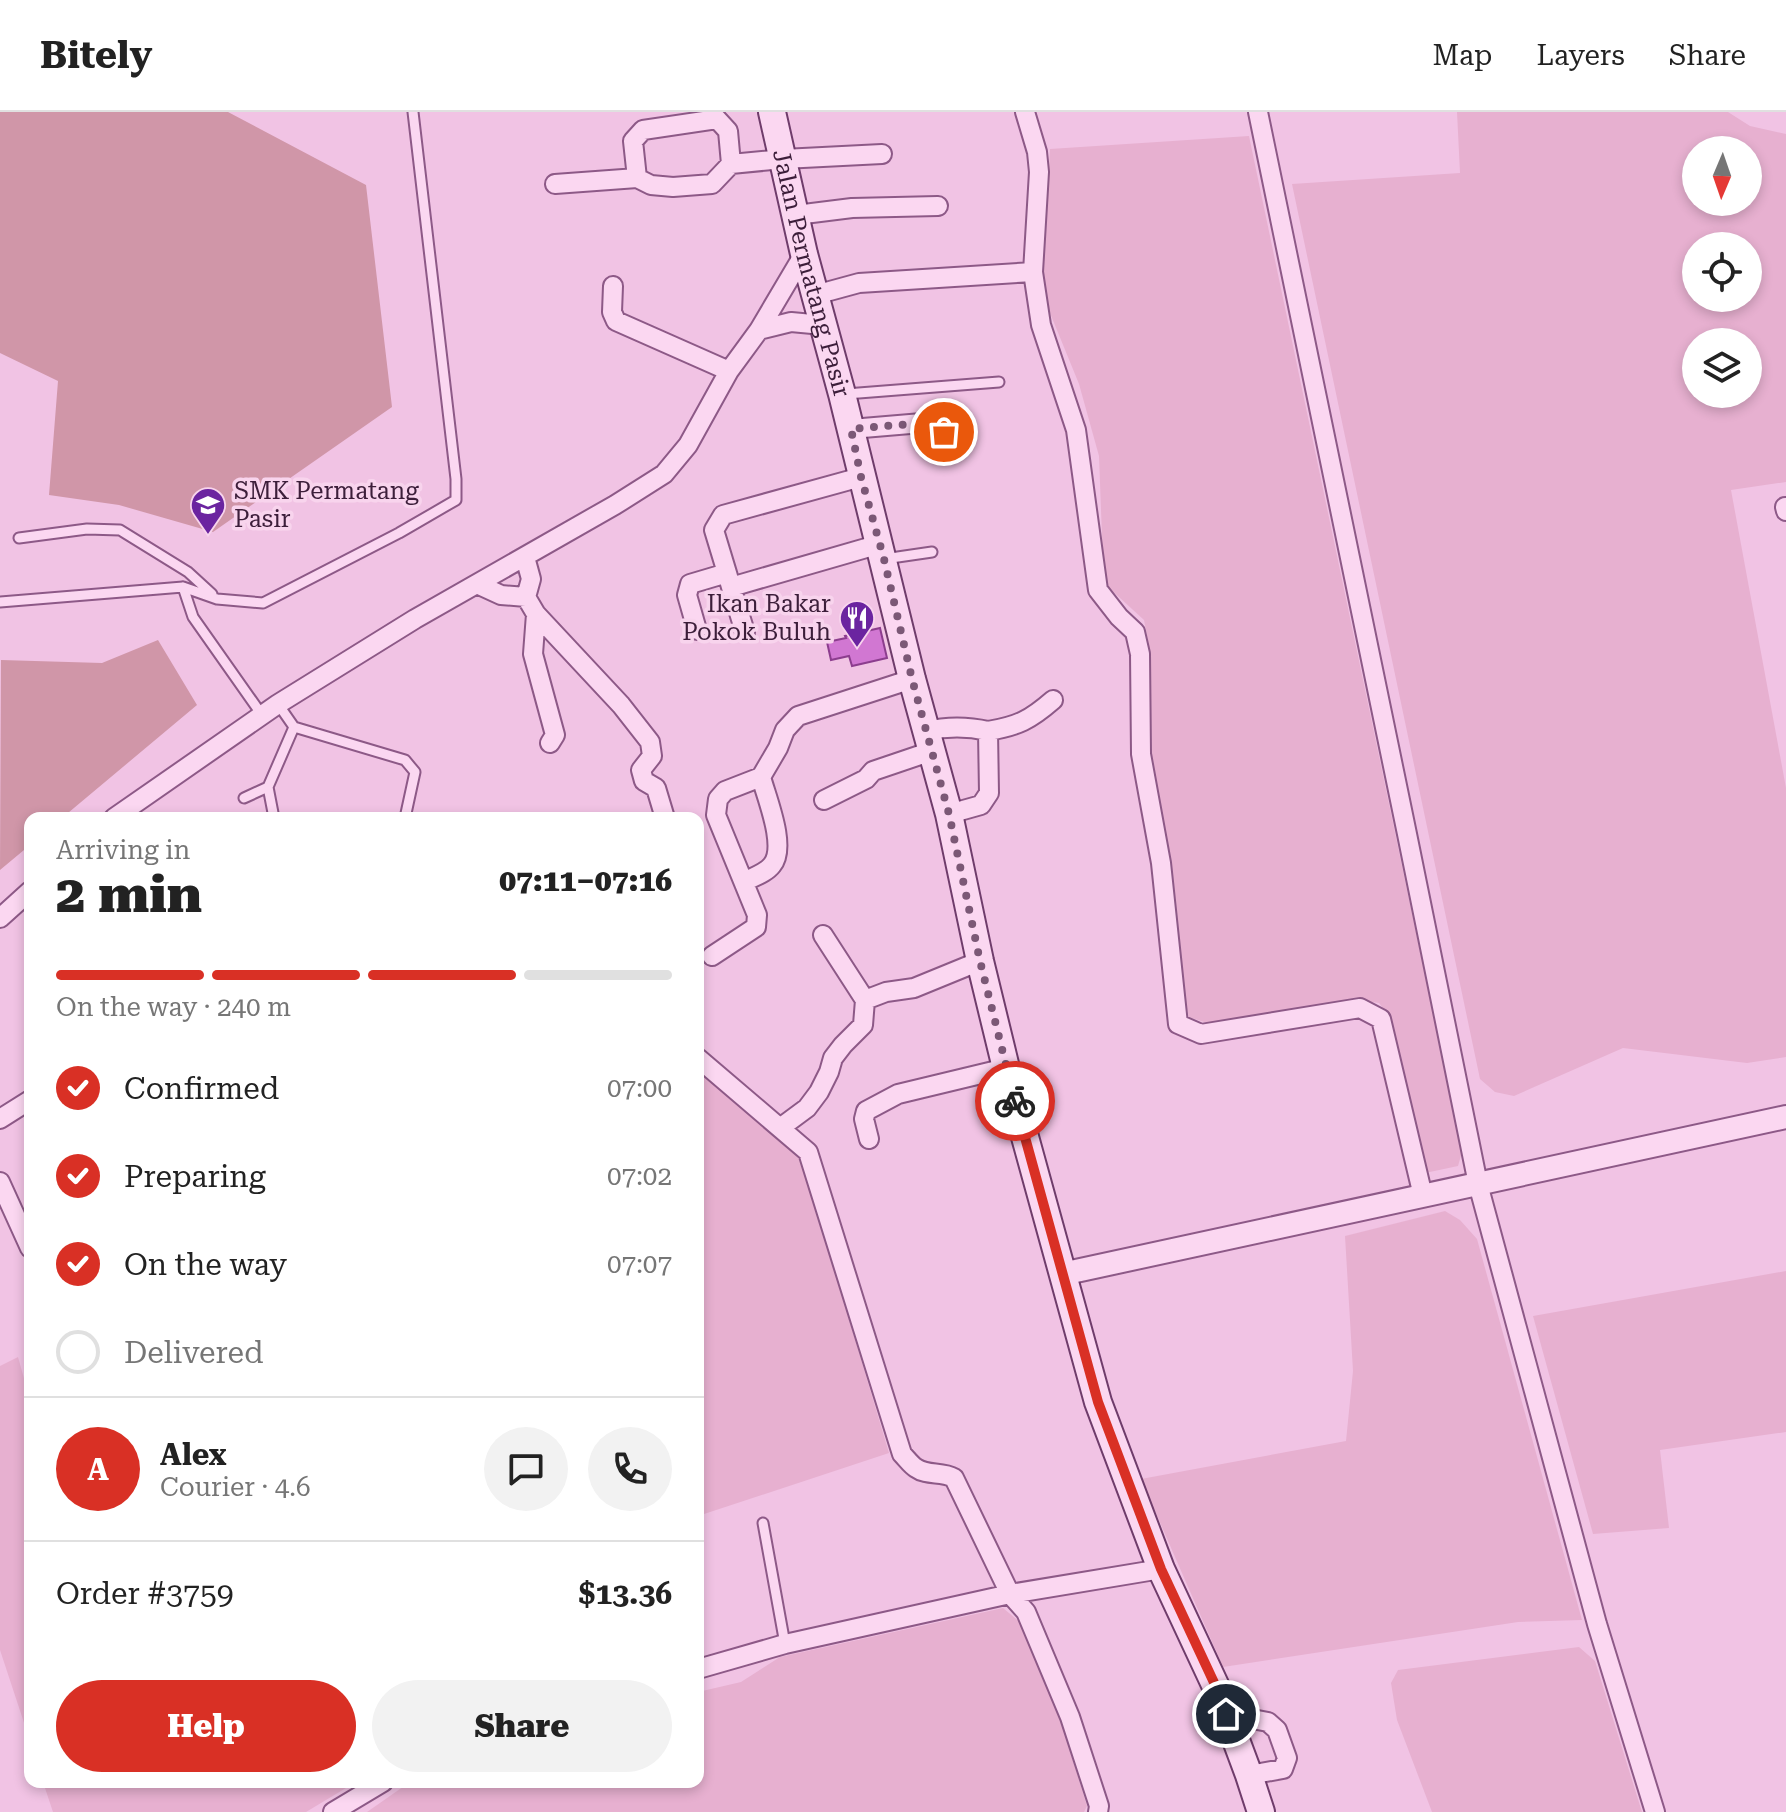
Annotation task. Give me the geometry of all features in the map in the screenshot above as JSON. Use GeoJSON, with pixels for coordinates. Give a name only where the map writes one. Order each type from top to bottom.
{"type":"FeatureCollection","features":[{"type":"Feature","properties":{"kind":"main road","name":"Jalan Permatang Pasir"},"geometry":{"type":"LineString","coordinates":[[772,112],[804,254],[949,814],[1006,1068],[1098,1402],[1161,1569],[1217,1689],[1261,1812]]}},
{"type":"Feature","properties":{"kind":"street"},"geometry":{"type":"LineString","coordinates":[[1025,112],[1037,152],[1039,172],[1033,272],[1041,325],[1076,430],[1098,590],[1135,632],[1140,654],[1141,754],[1161,863],[1178,1024],[1201,1034],[1360,1008],[1381,1019],[1423,1196]]}},
{"type":"Feature","properties":{"kind":"street"},"geometry":{"type":"LineString","coordinates":[[1258,112],[1478,1184],[1597,1624],[1655,1812]]}},
{"type":"Feature","properties":{"kind":"street"},"geometry":{"type":"LineString","coordinates":[[637,178],[633,141],[643,130],[717,119],[728,131],[731,164]]}},
{"type":"Feature","properties":{"kind":"street"},"geometry":{"type":"LineString","coordinates":[[555,184],[637,178],[651,185],[673,187],[712,184],[731,164],[882,154]]}},
{"type":"Feature","properties":{"kind":"street"},"geometry":{"type":"LineString","coordinates":[[796,215],[852,208],[938,206]]}},
{"type":"Feature","properties":{"kind":"street"},"geometry":{"type":"LineString","coordinates":[[123,812],[278,704],[415,619],[664,474],[688,445],[729,371],[759,330],[804,254]]}},
{"type":"Feature","properties":{"kind":"street"},"geometry":{"type":"LineString","coordinates":[[815,295],[859,283],[1033,272]]}},
{"type":"Feature","properties":{"kind":"street"},"geometry":{"type":"LineString","coordinates":[[613,286],[612,312],[616,321],[729,371]]}},
{"type":"Feature","properties":{"kind":"street"},"geometry":{"type":"LineString","coordinates":[[759,330],[791,322],[823,325]]}},
{"type":"Feature","properties":{"kind":"street"},"geometry":{"type":"LineString","coordinates":[[851,429],[922,423],[944,432]]}},
{"type":"Feature","properties":{"kind":"street"},"geometry":{"type":"LineString","coordinates":[[745,632],[714,530],[723,515],[861,477]]}},
{"type":"Feature","properties":{"kind":"street"},"geometry":{"type":"LineString","coordinates":[[697,630],[687,595],[690,584],[729,580],[882,551]]}},
{"type":"Feature","properties":{"kind":"street"},"geometry":{"type":"LineString","coordinates":[[525,557],[531,579],[526,597],[536,614],[621,705],[650,742],[652,756],[641,770],[644,781],[656,788],[663,812]]}},
{"type":"Feature","properties":{"kind":"street"},"geometry":{"type":"LineString","coordinates":[[477,584],[501,595],[526,597]]}},
{"type":"Feature","properties":{"kind":"street"},"geometry":{"type":"LineString","coordinates":[[536,614],[533,654],[555,735],[550,743]]}},
{"type":"Feature","properties":{"kind":"street"},"geometry":{"type":"LineString","coordinates":[[712,956],[756,927],[757,915],[716,815],[718,799],[725,791],[761,777],[785,730],[798,716],[912,679]]}},
{"type":"Feature","properties":{"kind":"street"},"geometry":{"type":"LineString","coordinates":[[824,800],[866,779],[873,771],[929,741],[947,726],[988,731],[1009,728],[1032,718],[1053,700]]}},
{"type":"Feature","properties":{"kind":"street"},"geometry":{"type":"LineString","coordinates":[[949,814],[981,805],[989,793],[988,731]]}},
{"type":"Feature","properties":{"kind":"street"},"geometry":{"type":"LineString","coordinates":[[744,882],[770,868],[778,857],[778,839],[761,777]]}},
{"type":"Feature","properties":{"kind":"street"},"geometry":{"type":"LineString","coordinates":[[0,918],[24,896]]}},
{"type":"Feature","properties":{"kind":"street"},"geometry":{"type":"LineString","coordinates":[[780,1128],[807,1108],[819,1092],[833,1058],[863,1025],[865,1000],[823,935]]}},
{"type":"Feature","properties":{"kind":"street"},"geometry":{"type":"LineString","coordinates":[[865,1000],[886,992],[914,988],[980,961]]}},
{"type":"Feature","properties":{"kind":"street"},"geometry":{"type":"LineString","coordinates":[[704,1063],[808,1152],[902,1454],[923,1472],[947,1474],[954,1478],[1010,1594],[1026,1612],[1070,1717],[1099,1806],[1098,1812]]}},
{"type":"Feature","properties":{"kind":"street"},"geometry":{"type":"LineString","coordinates":[[869,1139],[864,1119],[866,1111],[898,1094],[1006,1068]]}},
{"type":"Feature","properties":{"kind":"street"},"geometry":{"type":"LineString","coordinates":[[0,1119],[24,1104]]}},
{"type":"Feature","properties":{"kind":"street"},"geometry":{"type":"LineString","coordinates":[[1062,1274],[1786,1117]]}},
{"type":"Feature","properties":{"kind":"street"},"geometry":{"type":"LineString","coordinates":[[0,1182],[24,1235]]}},
{"type":"Feature","properties":{"kind":"street"},"geometry":{"type":"LineString","coordinates":[[704,1667],[785,1644],[1010,1594],[1161,1569]]}},
{"type":"Feature","properties":{"kind":"street"},"geometry":{"type":"LineString","coordinates":[[1226,1714],[1268,1722],[1277,1730],[1287,1758],[1283,1769],[1249,1775]]}},
{"type":"Feature","properties":{"kind":"street"},"geometry":{"type":"LineString","coordinates":[[333,1812],[373,1788]]}},
{"type":"Feature","properties":{"kind":"lane"},"geometry":{"type":"LineString","coordinates":[[0,602],[183,587],[217,599],[263,603],[456,500],[413,112]]}},
{"type":"Feature","properties":{"kind":"lane"},"geometry":{"type":"LineString","coordinates":[[842,394],[999,382]]}},
{"type":"Feature","properties":{"kind":"lane"},"geometry":{"type":"LineString","coordinates":[[19,538],[87,529],[120,530],[188,572],[217,599]]}},
{"type":"Feature","properties":{"kind":"lane"},"geometry":{"type":"LineString","coordinates":[[882,551],[932,552]]}},
{"type":"Feature","properties":{"kind":"lane"},"geometry":{"type":"LineString","coordinates":[[183,587],[193,617],[262,715]]}},
{"type":"Feature","properties":{"kind":"lane"},"geometry":{"type":"LineString","coordinates":[[278,704],[294,727],[405,760],[415,772],[406,812]]}},
{"type":"Feature","properties":{"kind":"lane"},"geometry":{"type":"LineString","coordinates":[[273,812],[268,787],[294,727]]}},
{"type":"Feature","properties":{"kind":"lane"},"geometry":{"type":"LineString","coordinates":[[244,798],[268,787]]}},
{"type":"Feature","properties":{"kind":"lane"},"geometry":{"type":"LineString","coordinates":[[763,1523],[785,1644]]}},
{"type":"Feature","properties":{"kind":"shaded area"},"geometry":{"type":"Polygon","coordinates":[[[0,112],[228,112],[366,185],[392,407],[213,532],[119,505],[49,495],[58,381],[0,353],[0,112]]]}},
{"type":"Feature","properties":{"kind":"shaded area"},"geometry":{"type":"Polygon","coordinates":[[[1457,112],[1728,112],[1750,126],[1786,134],[1786,482],[1731,490],[1786,788],[1786,1057],[1747,1063],[1623,1048],[1514,1096],[1495,1092],[1480,1079],[1292,184],[1460,173],[1457,112]]]}},
{"type":"Feature","properties":{"kind":"shaded area"},"geometry":{"type":"Polygon","coordinates":[[[1249,136],[1462,1152],[1458,1166],[1425,1173],[1390,1017],[1379,1003],[1357,1000],[1207,1023],[1189,1017],[1183,994],[1170,860],[1150,752],[1150,652],[1144,620],[1108,587],[1103,563],[1099,456],[1079,384],[1050,313],[1043,273],[1050,149],[1249,136]]]}},
{"type":"Feature","properties":{"kind":"shaded area"},"geometry":{"type":"Polygon","coordinates":[[[158,640],[197,705],[69,812],[24,812],[24,850],[0,870],[1,660],[102,663],[158,640]]]}},
{"type":"Feature","properties":{"kind":"shaded area"},"geometry":{"type":"Polygon","coordinates":[[[704,1077],[800,1155],[889,1453],[704,1514],[704,1077]]]}},
{"type":"Feature","properties":{"kind":"shaded area"},"geometry":{"type":"Polygon","coordinates":[[[1445,1211],[1460,1220],[1477,1239],[1582,1620],[1518,1622],[1223,1667],[1141,1479],[1346,1441],[1353,1371],[1345,1236],[1445,1211]]]}},
{"type":"Feature","properties":{"kind":"shaded area"},"geometry":{"type":"Polygon","coordinates":[[[1786,1271],[1786,1432],[1660,1450],[1669,1528],[1593,1534],[1533,1316],[1786,1271]]]}},
{"type":"Feature","properties":{"kind":"shaded area"},"geometry":{"type":"Polygon","coordinates":[[[18,1357],[24,1378],[24,1723],[0,1650],[0,1366],[18,1357]]]}},
{"type":"Feature","properties":{"kind":"shaded area"},"geometry":{"type":"Polygon","coordinates":[[[1003,1608],[1021,1623],[1061,1721],[1087,1806],[1084,1812],[367,1812],[401,1788],[704,1788],[704,1691],[741,1682],[780,1657],[1003,1608]]]}},
{"type":"Feature","properties":{"kind":"shaded area"},"geometry":{"type":"Polygon","coordinates":[[[1579,1647],[1595,1661],[1642,1812],[1432,1812],[1397,1720],[1391,1683],[1398,1670],[1579,1647]]]}},
{"type":"Feature","properties":{"kind":"shaded area"},"geometry":{"type":"Polygon","coordinates":[[[45,1788],[346,1788],[306,1812],[53,1812],[45,1788]]]}},
{"type":"Feature","properties":{"kind":"building","name":"Ikan Bakar Pokok Buluh"},"geometry":{"type":"Polygon","coordinates":[[[880,628],[887,658],[852,666],[849,656],[831,660],[827,642],[880,628]]]}},
{"type":"Feature","properties":{"kind":"way so far"},"geometry":{"type":"LineString","coordinates":[[944,432],[922,423],[851,429],[960,859],[980,961],[1015,1101]]}},
{"type":"Feature","properties":{"kind":"place","name":"SMK Permatang Pasir"},"geometry":{"type":"Point","coordinates":[208,536]}},
{"type":"Feature","properties":{"kind":"place","name":"Ikan Bakar Pokok Buluh"},"geometry":{"type":"Point","coordinates":[857,649]}},
{"type":"Feature","properties":{"kind":"route"},"geometry":{"type":"LineString","coordinates":[[1015,1101],[1098,1402],[1161,1569],[1226,1714]]}}]}
